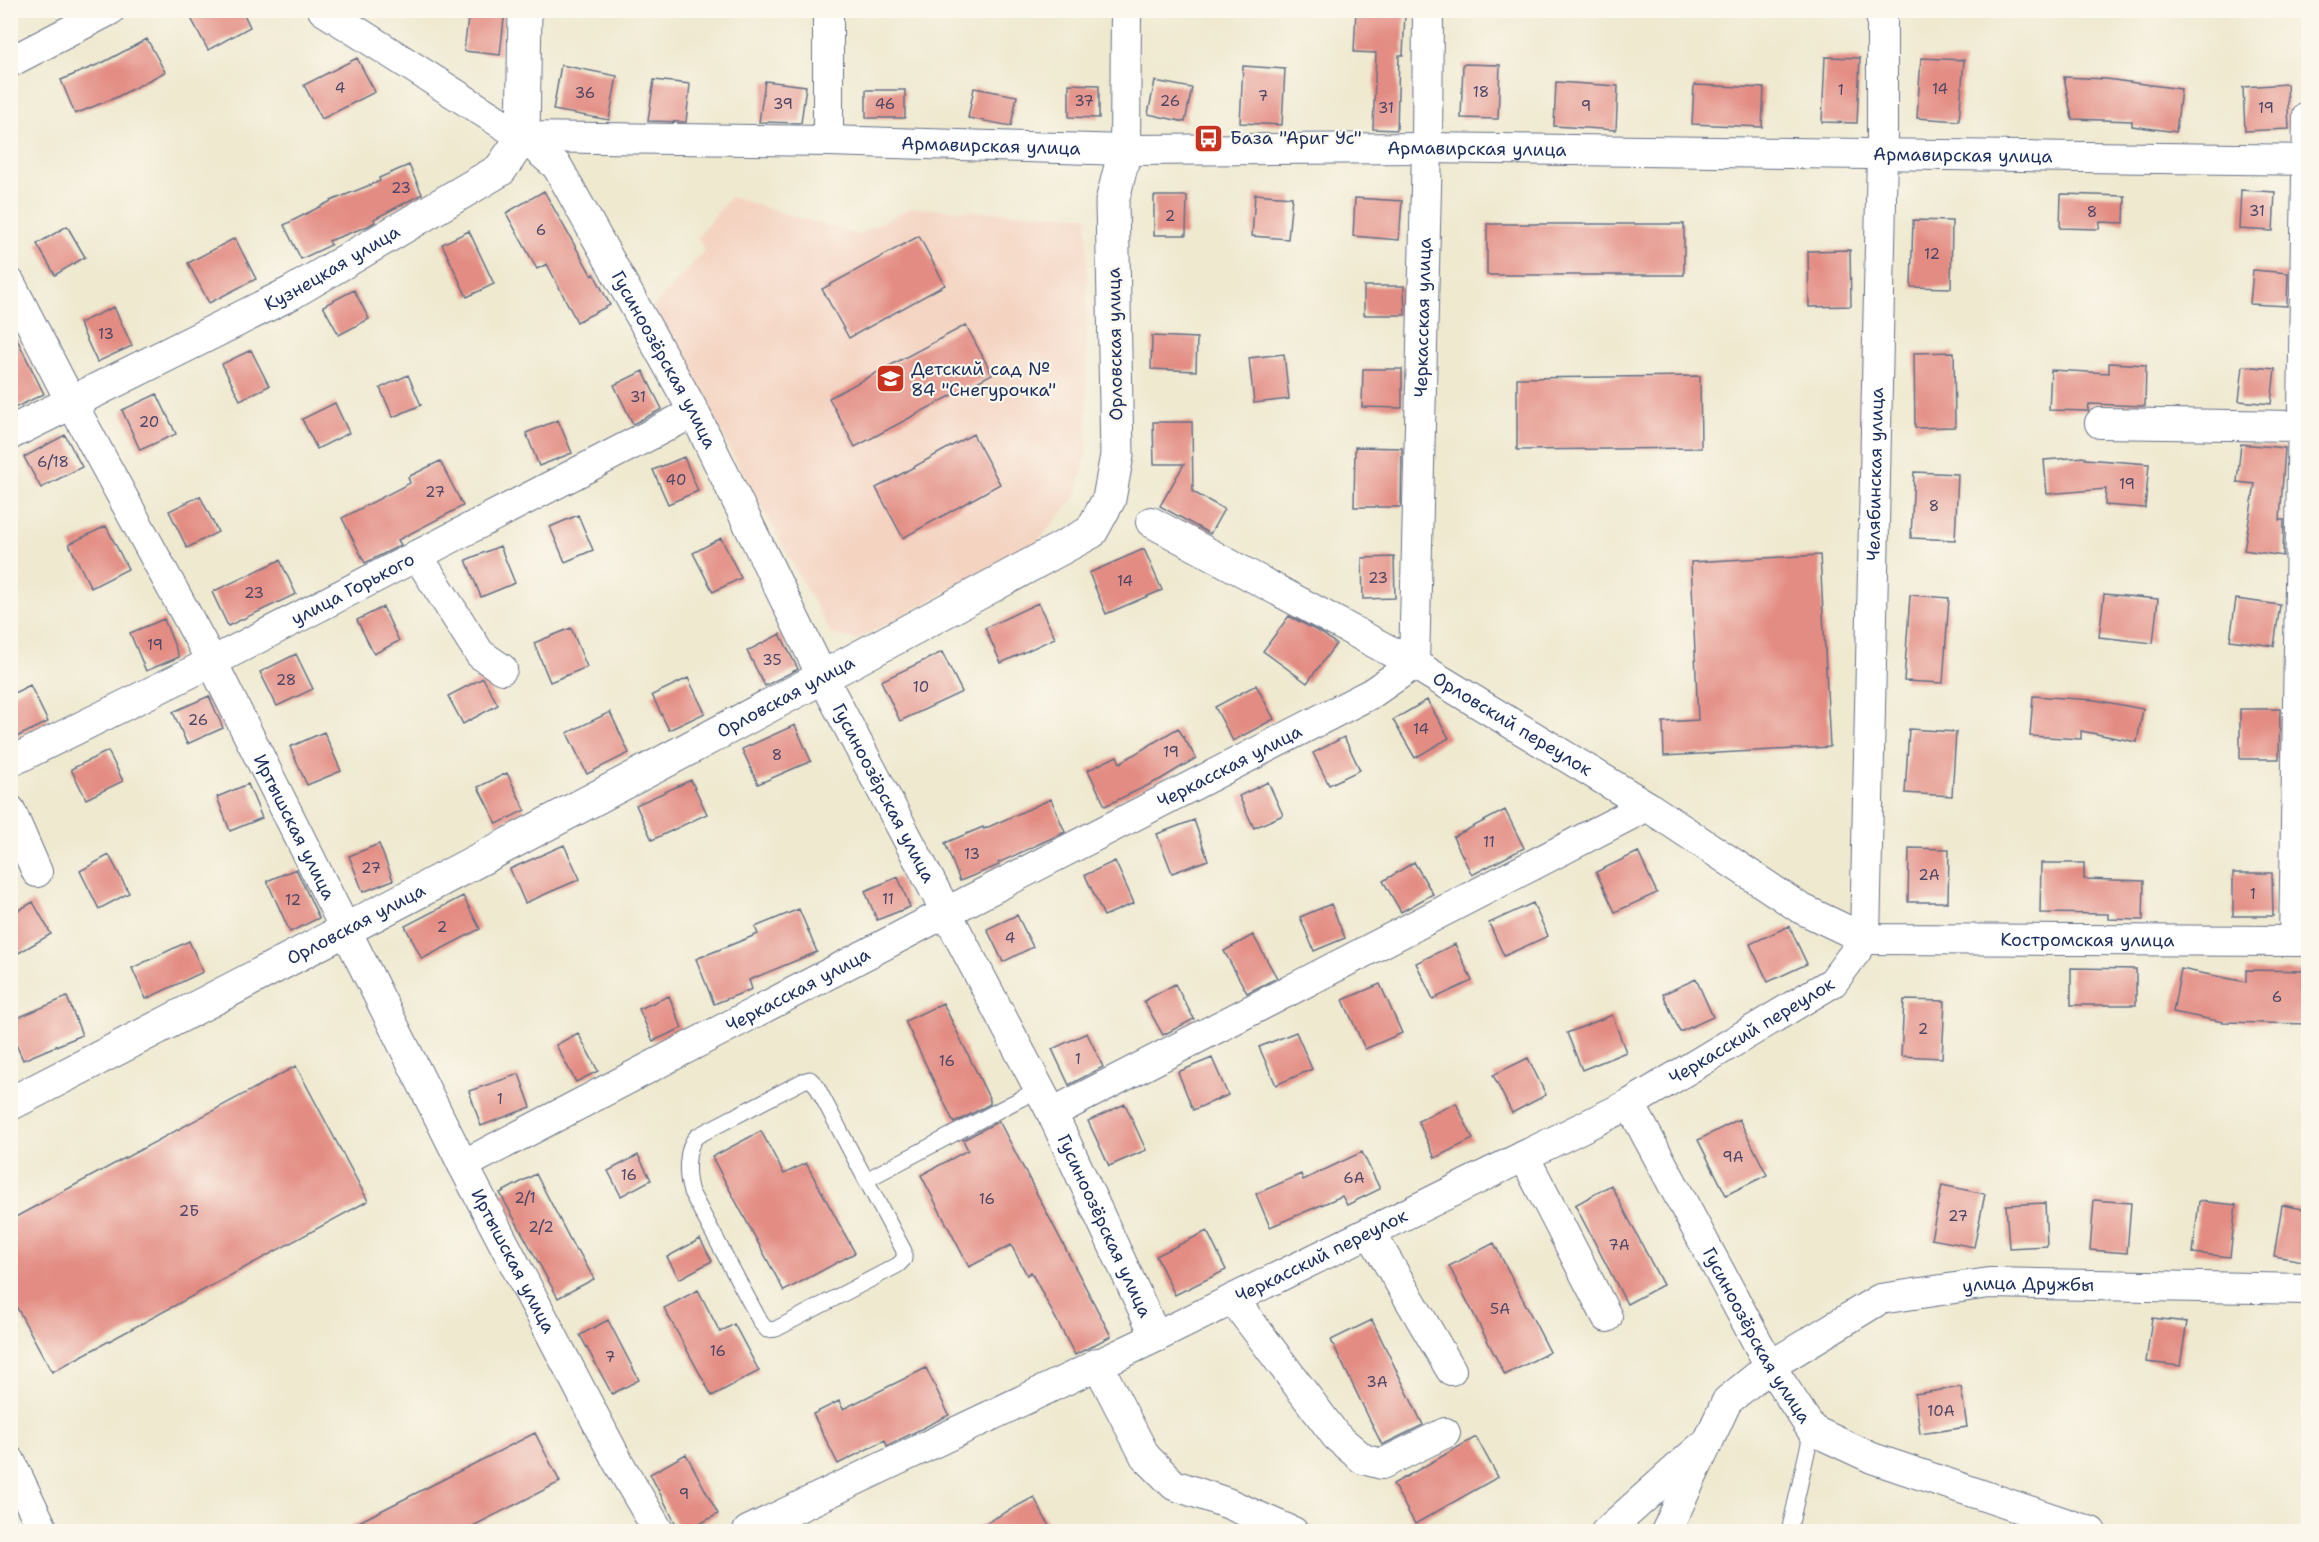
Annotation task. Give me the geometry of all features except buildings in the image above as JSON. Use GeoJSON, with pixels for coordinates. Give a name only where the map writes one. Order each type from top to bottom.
{"type":"FeatureCollection","features":[{"type":"Feature","properties":{"kind":"street"},"geometry":{"type":"LineString","coordinates":[[10,62],[110,10]]}},
{"type":"Feature","properties":{"kind":"street"},"geometry":{"type":"LineString","coordinates":[[323,10],[523,136]]}},
{"type":"Feature","properties":{"kind":"street"},"geometry":{"type":"LineString","coordinates":[[523,136],[525,10]]}},
{"type":"Feature","properties":{"kind":"street"},"geometry":{"type":"LineString","coordinates":[[828,10],[828,141]]}},
{"type":"Feature","properties":{"kind":"street","name":"Орловская улица"},"geometry":{"type":"LineString","coordinates":[[10,1104],[345,931],[823,678],[1091,532],[1109,499],[1117,455],[1112,202],[1125,150],[1126,10]]}},
{"type":"Feature","properties":{"kind":"street","name":"Черкасская улица"},"geometry":{"type":"LineString","coordinates":[[463,1165],[1372,693],[1414,664],[1427,148],[1428,10]]}},
{"type":"Feature","properties":{"kind":"street","name":"Челябинская улица"},"geometry":{"type":"LineString","coordinates":[[1865,939],[1882,153],[1882,10]]}},
{"type":"Feature","properties":{"kind":"street"},"geometry":{"type":"LineString","coordinates":[[2301,941],[2303,426],[2308,116]]}},
{"type":"Feature","properties":{"kind":"street","name":"Армавирская улица"},"geometry":{"type":"LineString","coordinates":[[523,136],[828,141],[1125,150],[1427,148],[2308,160]]}},
{"type":"Feature","properties":{"kind":"street","name":"Кузнецкая улица"},"geometry":{"type":"LineString","coordinates":[[10,433],[311,282],[500,170],[523,136]]}},
{"type":"Feature","properties":{"kind":"street","name":"Гусиноозёрская улица"},"geometry":{"type":"LineString","coordinates":[[523,136],[557,166],[694,412],[823,678],[1045,1101],[1156,1337]]}},
{"type":"Feature","properties":{"kind":"street","name":"Иртышская улица"},"geometry":{"type":"LineString","coordinates":[[10,283],[71,402],[212,662],[463,1165],[618,1462],[660,1532]]}},
{"type":"Feature","properties":{"kind":"street","name":"улица Горького"},"geometry":{"type":"LineString","coordinates":[[10,762],[212,662],[694,412]]}},
{"type":"Feature","properties":{"kind":"street"},"geometry":{"type":"LineString","coordinates":[[2100,423],[2303,426]]}},
{"type":"Feature","properties":{"kind":"street","name":"Орловский переулок"},"geometry":{"type":"LineString","coordinates":[[1151,522],[1414,664],[1647,806],[1800,908],[1865,939]]}},
{"type":"Feature","properties":{"kind":"street"},"geometry":{"type":"LineString","coordinates":[[417,555],[480,654],[502,669]]}},
{"type":"Feature","properties":{"kind":"street"},"geometry":{"type":"LineString","coordinates":[[1045,1101],[1647,806]]}},
{"type":"Feature","properties":{"kind":"street"},"geometry":{"type":"LineString","coordinates":[[10,810],[37,872]]}},
{"type":"Feature","properties":{"kind":"street","name":"Костромская улица"},"geometry":{"type":"LineString","coordinates":[[1865,939],[2301,941]]}},
{"type":"Feature","properties":{"kind":"street","name":"Черкасский переулок"},"geometry":{"type":"LineString","coordinates":[[748,1531],[1097,1363],[1156,1337],[1630,1104],[1833,982],[1865,939]]}},
{"type":"Feature","properties":{"kind":"street","name":"Гусиноозёрская улица"},"geometry":{"type":"LineString","coordinates":[[1630,1104],[1770,1366],[1812,1430],[1872,1458],[2091,1532]]}},
{"type":"Feature","properties":{"kind":"street"},"geometry":{"type":"LineString","coordinates":[[1524,1156],[1607,1317]]}},
{"type":"Feature","properties":{"kind":"street"},"geometry":{"type":"LineString","coordinates":[[1370,1232],[1451,1370]]}},
{"type":"Feature","properties":{"kind":"street","name":"улица Дружбы"},"geometry":{"type":"LineString","coordinates":[[1666,1532],[1727,1401],[1770,1366],[1880,1299],[1989,1283],[2308,1289]]}},
{"type":"Feature","properties":{"kind":"street"},"geometry":{"type":"LineString","coordinates":[[1233,1299],[1336,1436],[1363,1459],[1382,1464],[1445,1433]]}},
{"type":"Feature","properties":{"kind":"street"},"geometry":{"type":"LineString","coordinates":[[1097,1363],[1145,1456],[1174,1485],[1227,1503],[1293,1532]]}},
{"type":"Feature","properties":{"kind":"street"},"geometry":{"type":"LineString","coordinates":[[1606,1532],[1709,1440]]}},
{"type":"Feature","properties":{"kind":"street"},"geometry":{"type":"LineString","coordinates":[[10,1461],[44,1532]]}},
{"type":"Feature","properties":{"kind":"lane"},"geometry":{"type":"LineString","coordinates":[[810,1079],[816,1085],[866,1180],[904,1251],[904,1259],[898,1265],[776,1329],[767,1330],[761,1323],[691,1192],[688,1177],[692,1142],[697,1136],[810,1079]]}},
{"type":"Feature","properties":{"kind":"lane"},"geometry":{"type":"LineString","coordinates":[[866,1180],[1045,1101]]}},
{"type":"Feature","properties":{"kind":"lane"},"geometry":{"type":"LineString","coordinates":[[1789,1532],[1812,1430]]}},
{"type":"Feature","properties":{"kind":"shaded area","name":"Детский сад № 84 \"Снегурочка\""},"geometry":{"type":"Polygon","coordinates":[[[730,197],[857,235],[910,208],[1087,216],[1087,451],[1076,496],[1036,544],[857,640],[831,634],[653,308],[704,251],[698,237],[730,197]]]}},
{"type":"Feature","properties":{"kind":"place","name":"База \"Ариг Ус\""},"geometry":{"type":"Point","coordinates":[1209,138]}},
{"type":"Feature","properties":{"kind":"place","name":"Детский сад № 84 \"Снегурочка\""},"geometry":{"type":"Point","coordinates":[890,379]}}]}
